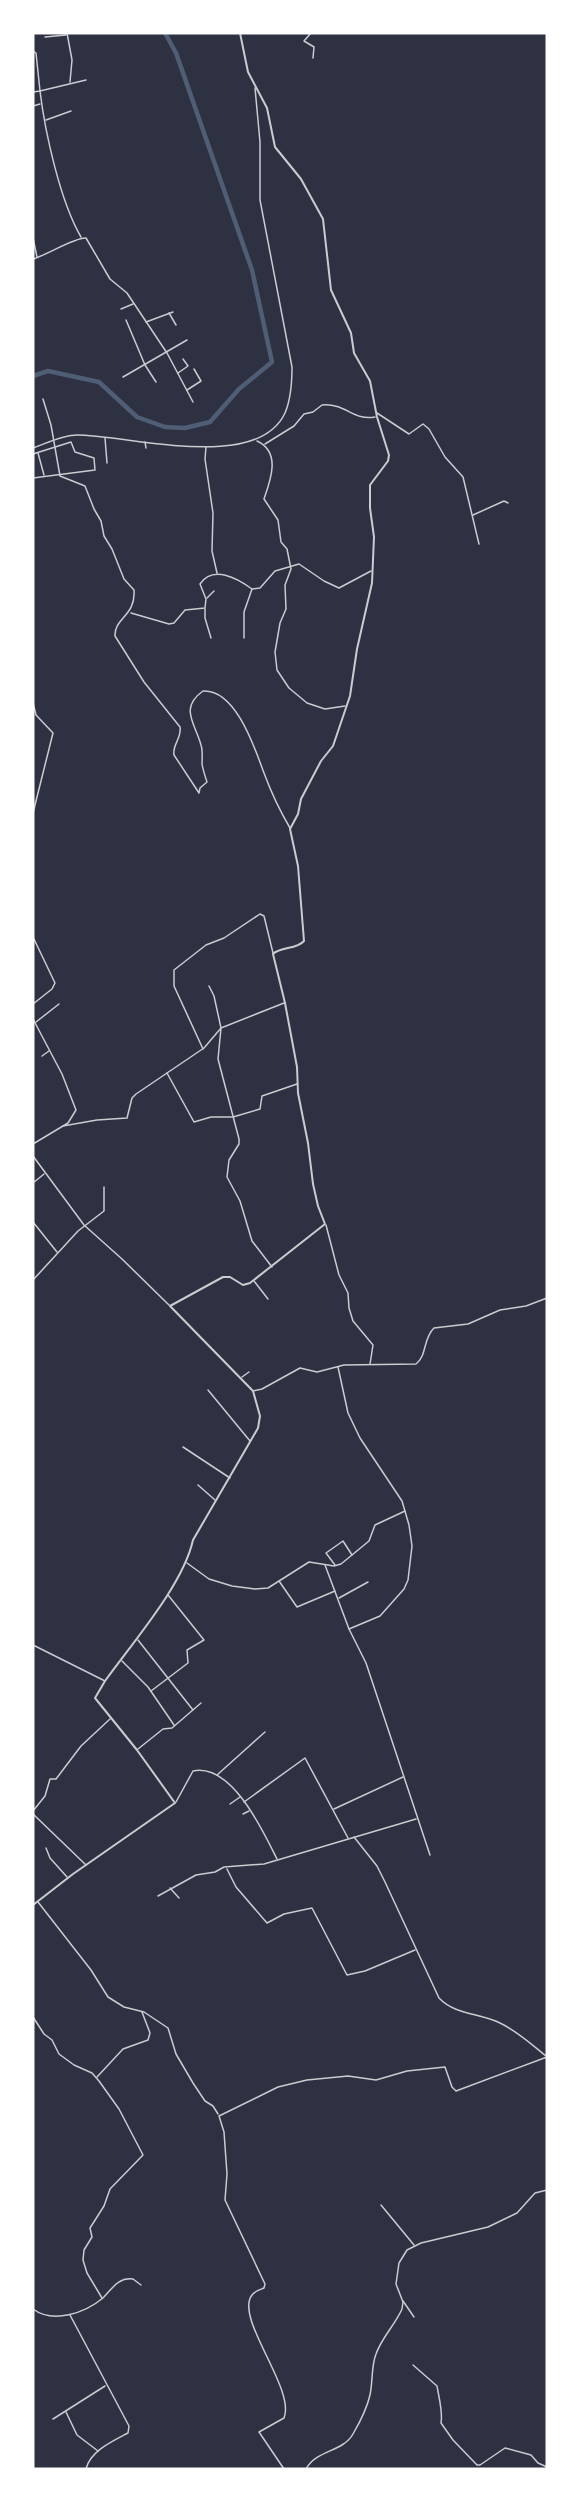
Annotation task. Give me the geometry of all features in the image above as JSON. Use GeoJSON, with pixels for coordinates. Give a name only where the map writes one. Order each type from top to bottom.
{"type":"FeatureCollection","features":[{"type":"Feature","properties":{"kind":"street"},"geometry":{"type":"LineString","coordinates":[[240,33],[247,70],[267,108],[276,150],[301,179],[323,219],[332,290],[351,333],[354,353],[370,381],[377,417],[389,457],[370,485],[369,497],[374,537],[371,589],[357,649],[350,696],[333,746],[321,761],[301,799],[298,814],[290,829]]}},
{"type":"Feature","properties":{"kind":"street"},"geometry":{"type":"LineString","coordinates":[[311,33],[304,41],[314,48],[313,58]]}},
{"type":"Feature","properties":{"kind":"street"},"geometry":{"type":"LineString","coordinates":[[45,37],[67,34],[72,60],[70,83]]}},
{"type":"Feature","properties":{"kind":"street"},"geometry":{"type":"LineString","coordinates":[[33,51],[36,53],[41,104],[58,177],[81,238]]}},
{"type":"Feature","properties":{"kind":"street"},"geometry":{"type":"LineString","coordinates":[[33,92],[86,80]]}},
{"type":"Feature","properties":{"kind":"street"},"geometry":{"type":"LineString","coordinates":[[33,447],[75,435],[105,440],[206,447],[232,446],[256,441],[277,424],[285,413],[292,367],[260,200],[260,142],[255,88]]}},
{"type":"Feature","properties":{"kind":"street"},"geometry":{"type":"LineString","coordinates":[[33,106],[41,104]]}},
{"type":"Feature","properties":{"kind":"street"},"geometry":{"type":"LineString","coordinates":[[45,121],[71,111]]}},
{"type":"Feature","properties":{"kind":"street"},"geometry":{"type":"LineString","coordinates":[[33,238],[37,258]]}},
{"type":"Feature","properties":{"kind":"street"},"geometry":{"type":"LineString","coordinates":[[33,259],[81,238],[87,239],[110,279],[123,289],[146,322],[193,402]]}},
{"type":"Feature","properties":{"kind":"street"},"geometry":{"type":"LineString","coordinates":[[121,309],[134,304]]}},
{"type":"Feature","properties":{"kind":"street"},"geometry":{"type":"LineString","coordinates":[[146,322],[173,312]]}},
{"type":"Feature","properties":{"kind":"street"},"geometry":{"type":"LineString","coordinates":[[169,313],[176,325]]}},
{"type":"Feature","properties":{"kind":"street"},"geometry":{"type":"LineString","coordinates":[[126,320],[145,365],[156,382]]}},
{"type":"Feature","properties":{"kind":"street"},"geometry":{"type":"LineString","coordinates":[[123,377],[187,340]]}},
{"type":"Feature","properties":{"kind":"street"},"geometry":{"type":"LineString","coordinates":[[177,373],[188,366],[183,359]]}},
{"type":"Feature","properties":{"kind":"street"},"geometry":{"type":"LineString","coordinates":[[186,390],[201,381],[194,369]]}},
{"type":"Feature","properties":{"kind":"street"},"geometry":{"type":"LineString","coordinates":[[43,399],[62,478],[73,480],[86,487],[101,521],[105,538],[125,581],[134,590],[130,613],[116,628],[116,639],[144,682],[180,727],[180,738],[173,753],[199,793],[200,788],[207,782],[202,765],[202,746],[192,720],[190,704],[198,695],[207,691],[230,705],[251,737],[264,773],[290,829],[298,866],[304,941],[301,945],[277,950],[273,954]]}},
{"type":"Feature","properties":{"kind":"street"},"geometry":{"type":"LineString","coordinates":[[264,444],[286,431],[304,414],[313,412],[322,405],[343,407],[362,418],[377,417]]}},
{"type":"Feature","properties":{"kind":"street"},"geometry":{"type":"LineString","coordinates":[[376,412],[409,434],[421,424],[426,425],[441,452],[463,477],[479,544]]}},
{"type":"Feature","properties":{"kind":"street"},"geometry":{"type":"LineString","coordinates":[[105,440],[107,463]]}},
{"type":"Feature","properties":{"kind":"street"},"geometry":{"type":"LineString","coordinates":[[256,441],[264,444],[269,450],[272,469],[264,499],[278,520],[281,543],[287,549],[291,566],[285,585],[286,609],[280,623],[275,652],[277,670],[289,688],[307,703],[325,709],[345,706]]}},
{"type":"Feature","properties":{"kind":"street"},"geometry":{"type":"LineString","coordinates":[[33,454],[71,442],[75,452],[95,459],[95,470],[33,478]]}},
{"type":"Feature","properties":{"kind":"street"},"geometry":{"type":"LineString","coordinates":[[145,442],[146,448]]}},
{"type":"Feature","properties":{"kind":"street"},"geometry":{"type":"LineString","coordinates":[[206,447],[205,456],[213,513],[212,551],[218,573]]}},
{"type":"Feature","properties":{"kind":"street"},"geometry":{"type":"LineString","coordinates":[[38,453],[44,476]]}},
{"type":"Feature","properties":{"kind":"street"},"geometry":{"type":"LineString","coordinates":[[472,515],[504,501],[508,503]]}},
{"type":"Feature","properties":{"kind":"street"},"geometry":{"type":"LineString","coordinates":[[211,638],[205,618],[206,599],[200,583],[209,575],[218,573],[240,581],[252,589],[260,588],[275,571],[299,564],[339,588],[372,570]]}},
{"type":"Feature","properties":{"kind":"street"},"geometry":{"type":"LineString","coordinates":[[244,638],[244,612],[252,589]]}},
{"type":"Feature","properties":{"kind":"street"},"geometry":{"type":"LineString","coordinates":[[206,599],[214,591]]}},
{"type":"Feature","properties":{"kind":"street"},"geometry":{"type":"LineString","coordinates":[[130,613],[169,624],[185,610],[205,608]]}},
{"type":"Feature","properties":{"kind":"street"},"geometry":{"type":"LineString","coordinates":[[33,703],[36,715],[53,733],[33,813]]}},
{"type":"Feature","properties":{"kind":"street"},"geometry":{"type":"LineString","coordinates":[[203,1049],[174,986],[174,970],[206,945],[224,938],[260,914],[264,916],[285,1003],[313,1184],[339,1275],[348,1293],[353,1321],[372,1345],[370,1365]]}},
{"type":"Feature","properties":{"kind":"street"},"geometry":{"type":"LineString","coordinates":[[33,937],[55,983],[49,992],[33,1004]]}},
{"type":"Feature","properties":{"kind":"street"},"geometry":{"type":"LineString","coordinates":[[209,986],[214,996],[221,1028],[218,1059],[239,1144],[229,1160],[227,1177],[240,1201],[252,1241],[272,1267]]}},
{"type":"Feature","properties":{"kind":"street"},"geometry":{"type":"LineString","coordinates":[[63,1126],[127,1118],[132,1098],[203,1049],[221,1028],[285,1003]]}},
{"type":"Feature","properties":{"kind":"street"},"geometry":{"type":"LineString","coordinates":[[35,1023],[59,1004]]}},
{"type":"Feature","properties":{"kind":"street"},"geometry":{"type":"LineString","coordinates":[[33,1019],[76,1105],[72,1119],[33,1144]]}},
{"type":"Feature","properties":{"kind":"street"},"geometry":{"type":"LineString","coordinates":[[42,1056],[50,1051]]}},
{"type":"Feature","properties":{"kind":"street"},"geometry":{"type":"LineString","coordinates":[[167,1072],[193,1122],[211,1117],[233,1117],[260,1109],[262,1096],[298,1084]]}},
{"type":"Feature","properties":{"kind":"street"},"geometry":{"type":"LineString","coordinates":[[33,1156],[84,1225],[122,1258],[242,1377],[253,1391],[260,1421],[230,1478],[193,1540],[187,1563],[105,1681],[96,1700],[137,1750],[175,1803]]}},
{"type":"Feature","properties":{"kind":"street"},"geometry":{"type":"LineString","coordinates":[[33,1183],[45,1173]]}},
{"type":"Feature","properties":{"kind":"street"},"geometry":{"type":"LineString","coordinates":[[33,1280],[84,1225],[104,1211],[104,1187]]}},
{"type":"Feature","properties":{"kind":"street"},"geometry":{"type":"LineString","coordinates":[[33,1222],[57,1252]]}},
{"type":"Feature","properties":{"kind":"street"},"geometry":{"type":"LineString","coordinates":[[170,1306],[223,1277],[230,1277],[244,1285],[254,1281],[325,1224]]}},
{"type":"Feature","properties":{"kind":"street"},"geometry":{"type":"LineString","coordinates":[[254,1281],[268,1299]]}},
{"type":"Feature","properties":{"kind":"street"},"geometry":{"type":"LineString","coordinates":[[253,1391],[262,1389],[300,1368],[315,1372],[338,1366],[416,1364],[422,1358],[431,1329],[468,1324],[500,1310],[526,1306],[547,1298]]}},
{"type":"Feature","properties":{"kind":"street"},"geometry":{"type":"LineString","coordinates":[[338,1366],[345,1403],[351,1420],[360,1438],[400,1498],[412,1546],[405,1589],[380,1616],[350,1629]]}},
{"type":"Feature","properties":{"kind":"street"},"geometry":{"type":"LineString","coordinates":[[242,1377],[249,1372]]}},
{"type":"Feature","properties":{"kind":"street"},"geometry":{"type":"LineString","coordinates":[[208,1390],[250,1442]]}},
{"type":"Feature","properties":{"kind":"street"},"geometry":{"type":"LineString","coordinates":[[183,1447],[230,1478]]}},
{"type":"Feature","properties":{"kind":"street"},"geometry":{"type":"LineString","coordinates":[[198,1485],[216,1501]]}},
{"type":"Feature","properties":{"kind":"street"},"geometry":{"type":"LineString","coordinates":[[187,1563],[209,1579],[232,1586],[263,1589],[309,1562],[335,1566],[342,1564],[369,1541],[375,1525],[405,1511]]}},
{"type":"Feature","properties":{"kind":"street"},"geometry":{"type":"LineString","coordinates":[[335,1566],[326,1553],[343,1541],[353,1556]]}},
{"type":"Feature","properties":{"kind":"street"},"geometry":{"type":"LineString","coordinates":[[325,1565],[366,1663],[430,1855]]}},
{"type":"Feature","properties":{"kind":"street"},"geometry":{"type":"LineString","coordinates":[[279,1580],[297,1607],[335,1590]]}},
{"type":"Feature","properties":{"kind":"street"},"geometry":{"type":"LineString","coordinates":[[339,1598],[369,1582]]}},
{"type":"Feature","properties":{"kind":"street"},"geometry":{"type":"LineString","coordinates":[[151,1691],[188,1663],[188,1649],[204,1640],[167,1594]]}},
{"type":"Feature","properties":{"kind":"street"},"geometry":{"type":"LineString","coordinates":[[137,1637],[193,1710]]}},
{"type":"Feature","properties":{"kind":"street"},"geometry":{"type":"LineString","coordinates":[[33,1645],[105,1681]]}},
{"type":"Feature","properties":{"kind":"street"},"geometry":{"type":"LineString","coordinates":[[121,1659],[151,1691],[174,1725]]}},
{"type":"Feature","properties":{"kind":"street"},"geometry":{"type":"LineString","coordinates":[[137,1750],[201,1703]]}},
{"type":"Feature","properties":{"kind":"street"},"geometry":{"type":"LineString","coordinates":[[86,1865],[33,1812],[45,1796],[50,1779],[56,1779],[81,1746],[111,1718]]}},
{"type":"Feature","properties":{"kind":"street"},"geometry":{"type":"LineString","coordinates":[[216,1775],[265,1732]]}},
{"type":"Feature","properties":{"kind":"street"},"geometry":{"type":"LineString","coordinates":[[244,1802],[305,1758],[349,1839]]}},
{"type":"Feature","properties":{"kind":"street"},"geometry":{"type":"LineString","coordinates":[[33,1905],[175,1803],[193,1771],[204,1770],[229,1783],[241,1797],[278,1860]]}},
{"type":"Feature","properties":{"kind":"street"},"geometry":{"type":"LineString","coordinates":[[333,1810],[404,1777]]}},
{"type":"Feature","properties":{"kind":"street"},"geometry":{"type":"LineString","coordinates":[[230,1804],[241,1797]]}},
{"type":"Feature","properties":{"kind":"street"},"geometry":{"type":"LineString","coordinates":[[243,1814],[249,1810]]}},
{"type":"Feature","properties":{"kind":"street"},"geometry":{"type":"LineString","coordinates":[[158,1896],[196,1875],[227,1868],[264,1864],[417,1818]]}},
{"type":"Feature","properties":{"kind":"street"},"geometry":{"type":"LineString","coordinates":[[219,2116],[278,2087],[307,2080],[348,2076],[376,2080],[407,2071],[445,2067],[453,2089],[456,2091],[547,2057],[500,2022],[455,2009],[439,1998],[386,1882],[377,1866],[354,1837]]}},
{"type":"Feature","properties":{"kind":"street"},"geometry":{"type":"LineString","coordinates":[[46,1848],[50,1858],[68,1878]]}},
{"type":"Feature","properties":{"kind":"street"},"geometry":{"type":"LineString","coordinates":[[227,1868],[236,1887],[267,1923],[284,1914],[312,1908],[347,1976],[416,1950]]}},
{"type":"Feature","properties":{"kind":"street"},"geometry":{"type":"LineString","coordinates":[[170,1888],[179,1898]]}},
{"type":"Feature","properties":{"kind":"street"},"geometry":{"type":"LineString","coordinates":[[38,1901],[91,1970],[108,1997],[124,2007],[141,2011],[169,2030],[176,2054],[205,2102],[213,2106],[219,2116],[224,2132],[227,2174],[225,2200],[265,2284],[262,2289],[253,2293],[249,2300],[252,2326],[272,2364],[287,2407],[284,2418],[259,2432],[285,2469]]}},
{"type":"Feature","properties":{"kind":"street"},"geometry":{"type":"LineString","coordinates":[[97,2077],[123,2049],[148,2040],[150,2033],[141,2011]]}},
{"type":"Feature","properties":{"kind":"street"},"geometry":{"type":"LineString","coordinates":[[33,2017],[44,2034],[52,2040],[59,2054],[97,2077],[119,2109],[143,2155],[110,2188],[104,2206],[90,2230],[92,2237],[83,2253],[84,2266],[102,2298]]}},
{"type":"Feature","properties":{"kind":"street"},"geometry":{"type":"LineString","coordinates":[[414,2317],[396,2284],[399,2263],[407,2250],[414,2246],[488,2227],[517,2213],[535,2193],[547,2190]]}},
{"type":"Feature","properties":{"kind":"street"},"geometry":{"type":"LineString","coordinates":[[381,2205],[414,2246]]}},
{"type":"Feature","properties":{"kind":"street"},"geometry":{"type":"LineString","coordinates":[[33,2309],[38,2313],[70,2315],[102,2298],[113,2286],[127,2278],[133,2278],[141,2285]]}},
{"type":"Feature","properties":{"kind":"street"},"geometry":{"type":"LineString","coordinates":[[306,2469],[311,2461],[323,2452],[337,2447],[353,2436],[370,2397],[376,2352],[398,2319],[403,2300]]}},
{"type":"Feature","properties":{"kind":"street"},"geometry":{"type":"LineString","coordinates":[[70,2315],[129,2426],[128,2433],[98,2451],[87,2463],[86,2469]]}},
{"type":"Feature","properties":{"kind":"street"},"geometry":{"type":"LineString","coordinates":[[413,2365],[437,2386],[439,2405],[443,2415],[441,2424],[477,2465],[506,2448],[531,2455],[538,2463],[547,2467]]}},
{"type":"Feature","properties":{"kind":"street"},"geometry":{"type":"LineString","coordinates":[[52,2420],[106,2385]]}},
{"type":"Feature","properties":{"kind":"street"},"geometry":{"type":"LineString","coordinates":[[66,2411],[77,2435],[98,2451]]}},
{"type":"Feature","properties":{"kind":"waterway"},"geometry":{"type":"LineString","coordinates":[[33,376],[48,371],[99,382],[137,417],[165,427],[185,428],[210,422],[239,389],[272,362],[252,270],[176,53],[165,33]]}}]}
